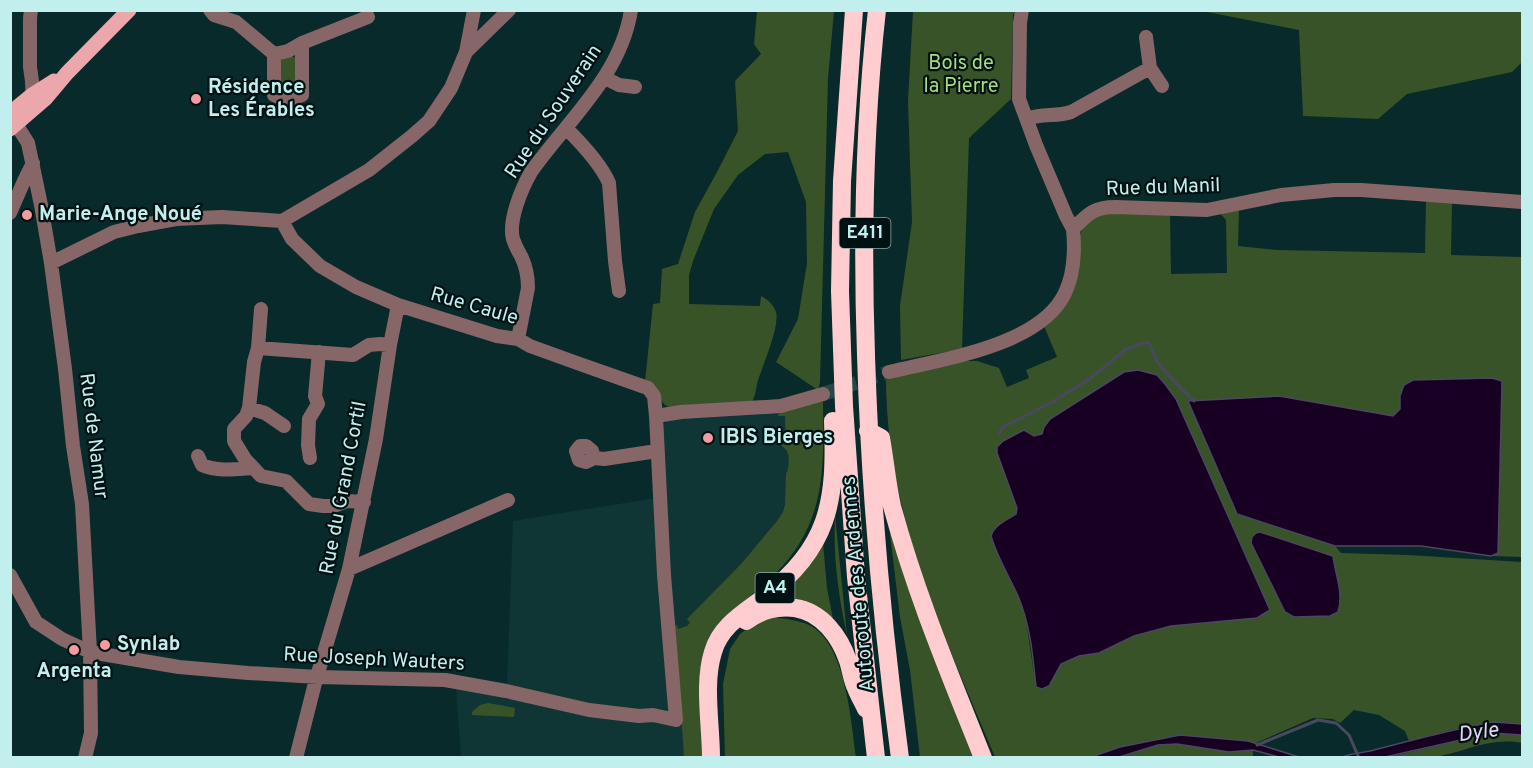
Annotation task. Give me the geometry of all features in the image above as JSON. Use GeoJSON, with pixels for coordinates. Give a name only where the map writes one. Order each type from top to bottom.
{"type":"FeatureCollection","features":[{"type":"Feature","properties":{"kind":"highway","name":"Autoroute des Ardennes"},"geometry":{"type":"LineString","coordinates":[[854,10],[842,181],[840,291],[844,406],[856,577],[876,758]]}},
{"type":"Feature","properties":{"kind":"highway","name":"Autoroute des Ardennes"},"geometry":{"type":"LineString","coordinates":[[877,10],[865,171],[864,291],[868,431],[889,675],[900,758]]}},
{"type":"Feature","properties":{"kind":"highway","name":"A4"},"geometry":{"type":"LineString","coordinates":[[711,758],[708,678],[713,652],[723,632],[730,624],[774,589],[803,559],[823,527],[831,500],[834,468],[833,416],[844,406]]}},
{"type":"Feature","properties":{"kind":"highway"},"geometry":{"type":"LineString","coordinates":[[868,431],[881,438],[892,503],[910,566],[983,758]]}},
{"type":"Feature","properties":{"kind":"highway","name":"A4"},"geometry":{"type":"LineString","coordinates":[[720,758],[718,684],[723,649],[736,630],[756,615],[771,608],[791,608],[808,612],[835,633],[848,660],[855,687],[871,719]]}},
{"type":"Feature","properties":{"kind":"main road"},"geometry":{"type":"LineString","coordinates":[[12,120],[68,73],[129,10]]}},
{"type":"Feature","properties":{"kind":"street"},"geometry":{"type":"LineString","coordinates":[[31,10],[30,67],[33,102]]}},
{"type":"Feature","properties":{"kind":"street"},"geometry":{"type":"LineString","coordinates":[[210,10],[214,15],[236,22],[273,54],[274,95],[288,101],[302,96],[302,43]]}},
{"type":"Feature","properties":{"kind":"street"},"geometry":{"type":"LineString","coordinates":[[51,263],[114,232],[176,219],[222,217],[282,221],[369,170],[429,121],[451,88],[466,52],[474,10]]}},
{"type":"Feature","properties":{"kind":"street"},"geometry":{"type":"LineString","coordinates":[[466,52],[509,10]]}},
{"type":"Feature","properties":{"kind":"street","name":"Rue du Souverain"},"geometry":{"type":"LineString","coordinates":[[518,339],[528,281],[525,264],[512,237],[516,208],[531,172],[605,78],[622,44],[631,10]]}},
{"type":"Feature","properties":{"kind":"street"},"geometry":{"type":"LineString","coordinates":[[889,372],[985,348],[1016,336],[1042,322],[1055,310],[1068,287],[1074,230],[1036,145],[1019,99],[1022,10]]}},
{"type":"Feature","properties":{"kind":"street"},"geometry":{"type":"LineString","coordinates":[[273,54],[288,51],[302,43],[368,19]]}},
{"type":"Feature","properties":{"kind":"street"},"geometry":{"type":"LineString","coordinates":[[1146,37],[1150,68],[1162,86]]}},
{"type":"Feature","properties":{"kind":"street"},"geometry":{"type":"LineString","coordinates":[[1027,119],[1040,115],[1059,115],[1071,112],[1150,68]]}},
{"type":"Feature","properties":{"kind":"street"},"geometry":{"type":"LineString","coordinates":[[605,78],[619,85],[634,87]]}},
{"type":"Feature","properties":{"kind":"street","name":"Rue de Namur"},"geometry":{"type":"LineString","coordinates":[[12,120],[28,143],[33,163],[51,263],[82,504],[90,652],[91,733],[85,758]]}},
{"type":"Feature","properties":{"kind":"street"},"geometry":{"type":"LineString","coordinates":[[566,128],[577,139],[609,183],[619,291]]}},
{"type":"Feature","properties":{"kind":"street"},"geometry":{"type":"LineString","coordinates":[[10,213],[33,163]]}},
{"type":"Feature","properties":{"kind":"street","name":"Rue du Manil"},"geometry":{"type":"LineString","coordinates":[[1074,230],[1087,215],[1103,208],[1207,210],[1281,195],[1310,192],[1361,190],[1522,202]]}},
{"type":"Feature","properties":{"kind":"street","name":"Rue Caule"},"geometry":{"type":"LineString","coordinates":[[282,221],[292,239],[320,266],[356,287],[398,305],[497,336],[518,339],[530,346],[648,388],[654,396],[656,416]]}},
{"type":"Feature","properties":{"kind":"street","name":"Rue du Grand Cortil"},"geometry":{"type":"LineString","coordinates":[[296,758],[349,569],[376,439],[398,305]]}},
{"type":"Feature","properties":{"kind":"street"},"geometry":{"type":"LineString","coordinates":[[261,309],[249,408],[246,416],[234,429],[234,441],[253,468],[265,477],[286,482],[309,504],[334,506],[347,501],[364,502]]}},
{"type":"Feature","properties":{"kind":"street"},"geometry":{"type":"LineString","coordinates":[[258,348],[353,354],[369,345],[390,345]]}},
{"type":"Feature","properties":{"kind":"street"},"geometry":{"type":"LineString","coordinates":[[310,458],[309,419],[318,404],[315,396],[319,352]]}},
{"type":"Feature","properties":{"kind":"street"},"geometry":{"type":"LineString","coordinates":[[656,416],[681,412],[781,406],[822,394]]}},
{"type":"Feature","properties":{"kind":"street"},"geometry":{"type":"LineString","coordinates":[[249,408],[265,413],[284,426]]}},
{"type":"Feature","properties":{"kind":"street","name":"Rue Joseph Wauters"},"geometry":{"type":"LineString","coordinates":[[10,575],[36,622],[62,639],[90,652],[179,667],[318,678],[445,680],[589,710],[639,716],[653,715],[676,720],[664,575],[656,416]]}},
{"type":"Feature","properties":{"kind":"street"},"geometry":{"type":"LineString","coordinates":[[594,458],[604,459],[657,451]]}},
{"type":"Feature","properties":{"kind":"street"},"geometry":{"type":"LineString","coordinates":[[198,456],[202,465],[206,467],[233,470],[253,468]]}},
{"type":"Feature","properties":{"kind":"street"},"geometry":{"type":"LineString","coordinates":[[349,569],[508,500]]}},
{"type":"Feature","properties":{"kind":"street"},"geometry":{"type":"LineString","coordinates":[[653,715],[656,710],[675,698]]}},
{"type":"Feature","properties":{"kind":"shaded area"},"geometry":{"type":"Polygon","coordinates":[[[787,410],[791,470],[787,511],[730,582],[689,757],[461,757],[456,688],[507,685],[513,521],[656,498],[662,430],[666,421],[670,419],[787,410]]]}},
{"type":"Feature","properties":{"kind":"green space"},"geometry":{"type":"Polygon","coordinates":[[[757,11],[834,11],[828,78],[820,382],[818,390],[776,362],[798,319],[807,263],[806,202],[788,152],[765,154],[738,175],[714,209],[689,275],[689,304],[760,306],[761,296],[775,309],[776,326],[752,402],[669,407],[645,382],[653,304],[660,303],[662,269],[678,264],[695,212],[738,131],[735,81],[761,54],[754,44],[757,11]]]}},
{"type":"Feature","properties":{"kind":"green space","name":"Bois de la Pierre"},"geometry":{"type":"Polygon","coordinates":[[[913,11],[1015,11],[1013,15],[1011,99],[969,138],[962,349],[901,360],[900,306],[912,222],[908,101],[913,11]]]}},
{"type":"Feature","properties":{"kind":"green space"},"geometry":{"type":"Polygon","coordinates":[[[1202,11],[1522,11],[1522,62],[1512,72],[1407,94],[1378,119],[1303,116],[1299,30],[1202,11]]]}},
{"type":"Feature","properties":{"kind":"green space"},"geometry":{"type":"Polygon","coordinates":[[[288,55],[297,58],[295,91],[292,93],[282,88],[278,78],[278,62],[282,57],[288,55]]]}},
{"type":"Feature","properties":{"kind":"green space"},"geometry":{"type":"Polygon","coordinates":[[[1426,199],[1452,201],[1451,255],[1522,257],[1522,557],[1491,556],[1498,553],[1501,381],[1492,378],[1413,380],[1400,396],[1400,409],[1393,416],[1279,396],[1189,401],[1238,514],[1335,546],[1341,553],[1522,562],[1522,724],[1493,722],[1409,741],[1405,731],[1379,715],[1354,710],[1340,723],[1333,719],[1313,718],[1256,743],[1180,735],[1120,747],[1091,757],[995,757],[938,618],[907,525],[896,477],[889,428],[886,377],[962,361],[977,361],[999,368],[1007,387],[1029,378],[1026,370],[1057,357],[1044,326],[1059,311],[1083,227],[1089,219],[1102,213],[1170,212],[1171,274],[1227,273],[1226,220],[1219,212],[1239,210],[1238,246],[1277,250],[1425,253],[1426,199]],[[1044,427],[1042,434],[1034,436],[1012,495],[1017,508],[1016,514],[998,526],[991,537],[1019,597],[1026,621],[1036,687],[1049,686],[1061,664],[1079,656],[1099,653],[1134,636],[1171,626],[1257,618],[1044,427]]]}},
{"type":"Feature","properties":{"kind":"green space"},"geometry":{"type":"Polygon","coordinates":[[[820,400],[823,402],[822,473],[813,516],[791,556],[717,629],[702,757],[684,757],[675,626],[677,625],[678,629],[690,623],[687,619],[742,563],[783,512],[789,460],[787,451],[780,445],[786,443],[785,416],[778,416],[784,411],[820,400]]]}},
{"type":"Feature","properties":{"kind":"green space"},"geometry":{"type":"Polygon","coordinates":[[[835,515],[847,635],[837,575],[835,515]]]}},
{"type":"Feature","properties":{"kind":"green space"},"geometry":{"type":"Polygon","coordinates":[[[890,534],[895,536],[978,757],[920,757],[890,534]]]}},
{"type":"Feature","properties":{"kind":"green space"},"geometry":{"type":"Polygon","coordinates":[[[823,543],[827,588],[833,619],[776,600],[823,543]]]}},
{"type":"Feature","properties":{"kind":"green space"},"geometry":{"type":"Polygon","coordinates":[[[773,617],[809,625],[821,634],[831,648],[839,665],[849,705],[856,757],[725,758],[723,684],[730,649],[740,634],[755,623],[773,617]]]}},
{"type":"Feature","properties":{"kind":"green space"},"geometry":{"type":"Polygon","coordinates":[[[488,703],[515,708],[514,717],[472,715],[472,712],[480,705],[488,703]]]}},
{"type":"Feature","properties":{"kind":"green space"},"geometry":{"type":"Polygon","coordinates":[[[1492,733],[1522,735],[1522,743],[1489,743],[1430,758],[1385,758],[1492,733]]]}},
{"type":"Feature","properties":{"kind":"green space"},"geometry":{"type":"Polygon","coordinates":[[[1177,744],[1229,752],[1253,750],[1253,757],[1119,758],[1158,745],[1177,744]]]}},
{"type":"Feature","properties":{"kind":"water"},"geometry":{"type":"Polygon","coordinates":[[[1138,370],[1157,375],[1176,399],[1270,610],[1257,618],[1171,626],[1134,636],[1099,653],[1079,656],[1061,664],[1049,686],[1042,689],[1036,687],[1030,640],[1022,607],[991,536],[998,526],[1016,514],[1017,508],[997,453],[997,447],[1003,441],[1024,430],[1034,436],[1042,434],[1050,419],[1124,372],[1138,370]]]}},
{"type":"Feature","properties":{"kind":"water"},"geometry":{"type":"Polygon","coordinates":[[[1492,378],[1502,381],[1498,553],[1491,556],[1421,546],[1335,546],[1237,514],[1188,401],[1279,396],[1393,416],[1400,409],[1400,396],[1404,385],[1413,380],[1492,378]]]}},
{"type":"Feature","properties":{"kind":"water"},"geometry":{"type":"Polygon","coordinates":[[[1260,532],[1333,556],[1340,591],[1338,612],[1330,616],[1294,617],[1285,612],[1251,543],[1252,537],[1260,532]]]}},
{"type":"Feature","properties":{"kind":"water","name":"Dyle"},"geometry":{"type":"Polygon","coordinates":[[[1493,722],[1522,724],[1522,735],[1492,733],[1385,757],[1342,757],[1448,731],[1493,722]]]}},
{"type":"Feature","properties":{"kind":"water"},"geometry":{"type":"Polygon","coordinates":[[[1180,735],[1248,741],[1299,757],[1279,757],[1253,750],[1229,752],[1177,744],[1158,745],[1119,757],[1091,757],[1120,747],[1180,735]]]}},
{"type":"Feature","properties":{"kind":"waterway"},"geometry":{"type":"LineString","coordinates":[[999,433],[1003,427],[1052,402],[1091,378],[1126,349],[1148,342],[1159,364],[1194,401]]}},
{"type":"Feature","properties":{"kind":"waterway"},"geometry":{"type":"LineString","coordinates":[[1257,745],[1318,720],[1336,723],[1349,735],[1359,758]]}},
{"type":"Feature","properties":{"kind":"tunnel"},"geometry":{"type":"LineString","coordinates":[[823,394],[889,372]]}},
{"type":"Feature","properties":{"kind":"place","name":"Résidence Les Érables"},"geometry":{"type":"Point","coordinates":[196,99]}},
{"type":"Feature","properties":{"kind":"place","name":"Marie-Ange Noué"},"geometry":{"type":"Point","coordinates":[27,215]}},
{"type":"Feature","properties":{"kind":"place","name":"IBIS Bierges"},"geometry":{"type":"Point","coordinates":[708,438]}},
{"type":"Feature","properties":{"kind":"place","name":"Synlab"},"geometry":{"type":"Point","coordinates":[105,645]}},
{"type":"Feature","properties":{"kind":"place","name":"Argenta"},"geometry":{"type":"Point","coordinates":[74,650]}}]}
